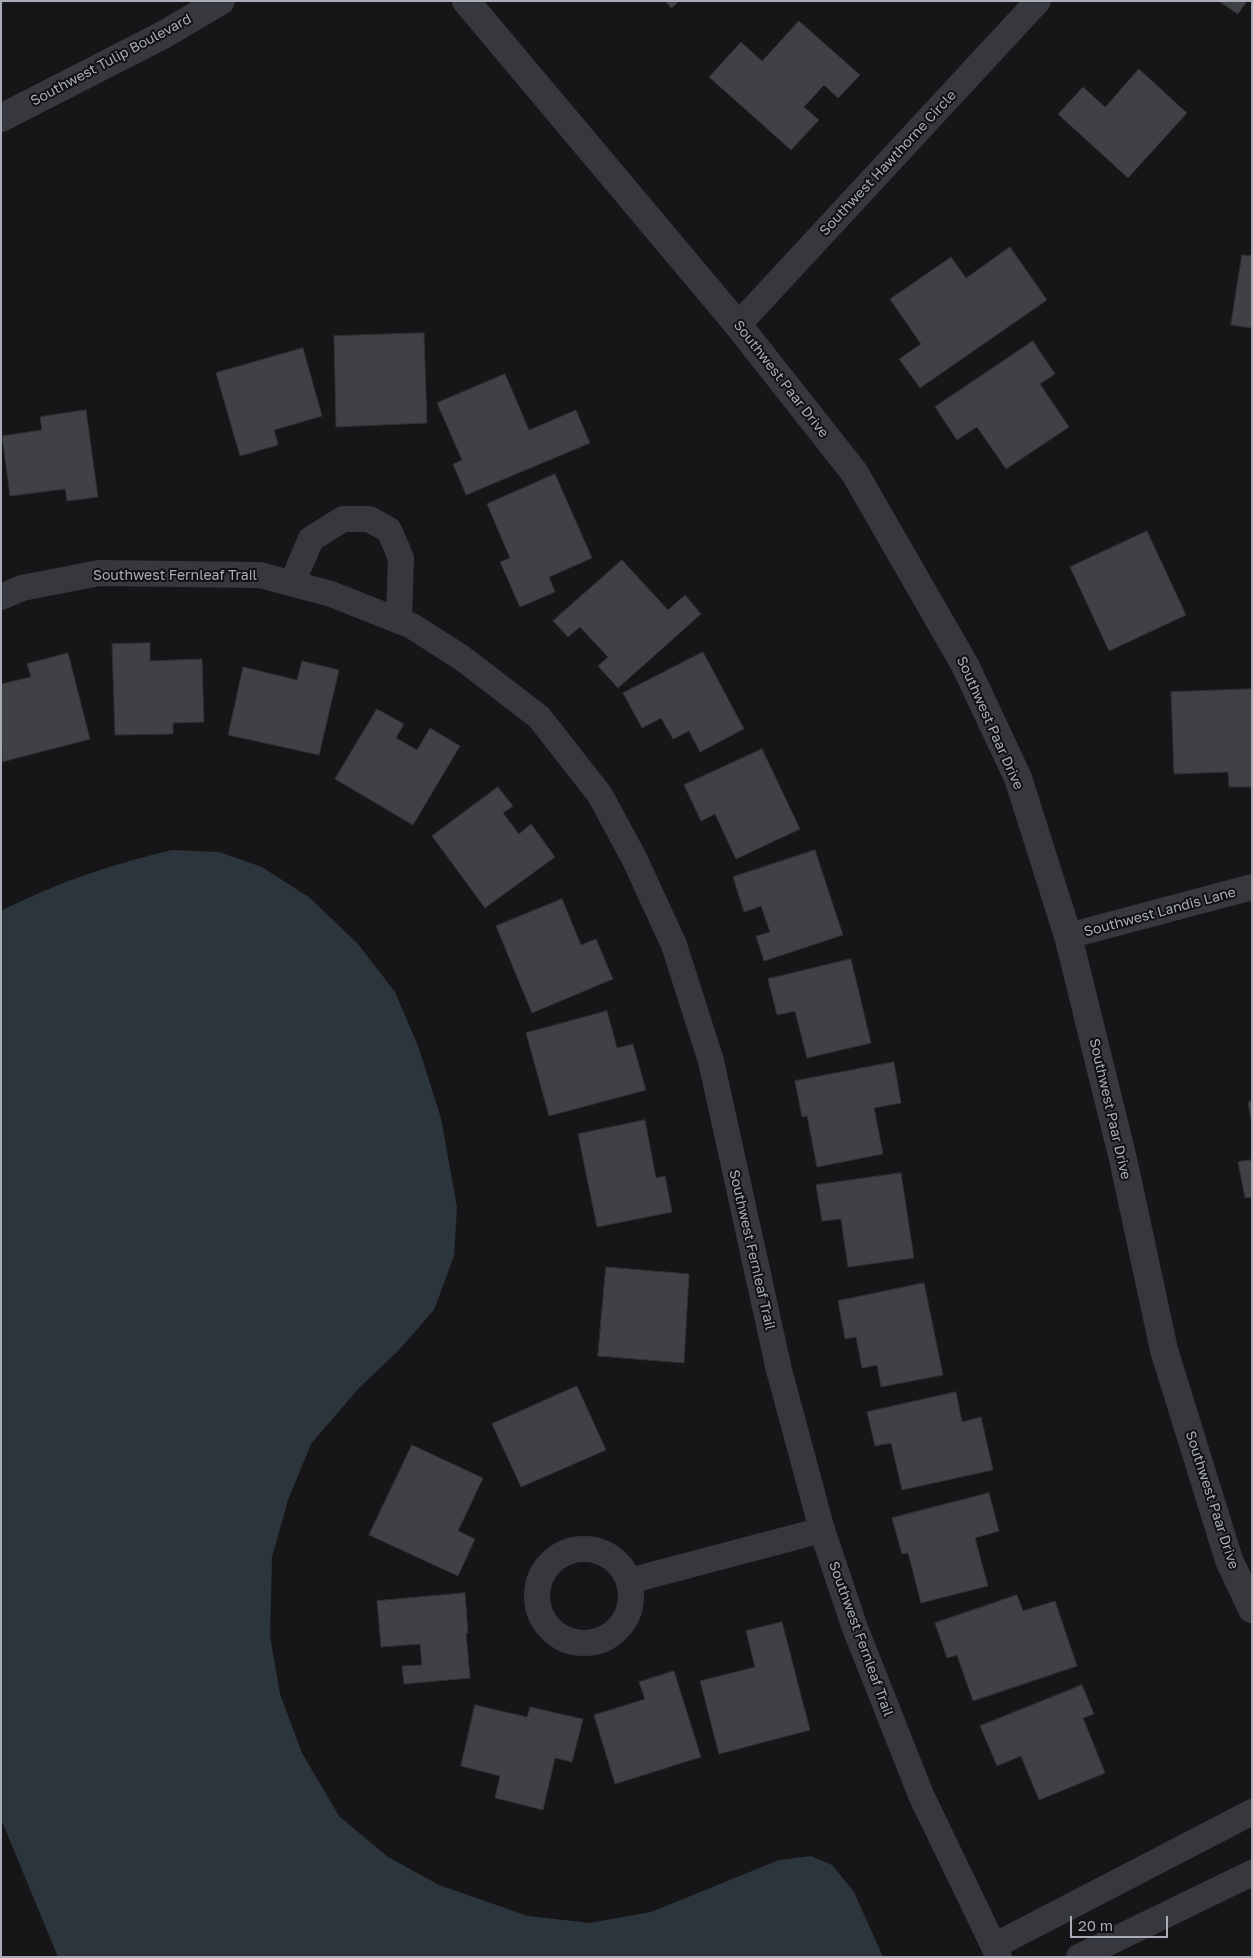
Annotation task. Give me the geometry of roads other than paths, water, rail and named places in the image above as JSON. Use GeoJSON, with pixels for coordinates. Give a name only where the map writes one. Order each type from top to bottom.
{"type":"FeatureCollection","features":[{"type":"Feature","properties":{"kind":"street","name":"Southwest Tulip Boulevard"},"geometry":{"type":"LineString","coordinates":[[1,118],[163,35],[221,1]]}},
{"type":"Feature","properties":{"kind":"street","name":"Southwest Paar Drive"},"geometry":{"type":"LineString","coordinates":[[466,1],[738,325],[854,472],[965,665],[1018,778],[1068,936],[1123,1159],[1164,1350],[1229,1560],[1252,1609]]}},
{"type":"Feature","properties":{"kind":"street","name":"Southwest Hawthorne Circle"},"geometry":{"type":"LineString","coordinates":[[738,325],[1038,1]]}},
{"type":"Feature","properties":{"kind":"street"},"geometry":{"type":"LineString","coordinates":[[292,584],[311,539],[343,520],[369,519],[389,530],[401,558],[399,621]]}},
{"type":"Feature","properties":{"kind":"street","name":"Southwest Fernleaf Trail"},"geometry":{"type":"LineString","coordinates":[[1,597],[22,588],[99,573],[260,575],[331,594],[412,626],[462,658],[539,717],[600,795],[639,868],[674,945],[710,1061],[779,1370],[822,1530],[855,1628],[921,1795],[996,1951]]}},
{"type":"Feature","properties":{"kind":"street","name":"Southwest Landis Lane"},"geometry":{"type":"LineString","coordinates":[[1068,936],[1252,887]]}},
{"type":"Feature","properties":{"kind":"street"},"geometry":{"type":"LineString","coordinates":[[629,1581],[822,1530]]}},
{"type":"Feature","properties":{"kind":"street"},"geometry":{"type":"LineString","coordinates":[[996,1951],[1252,1812]]}},
{"type":"Feature","properties":{"kind":"street"},"geometry":{"type":"LineString","coordinates":[[1079,1957],[1252,1873]]}}]}
